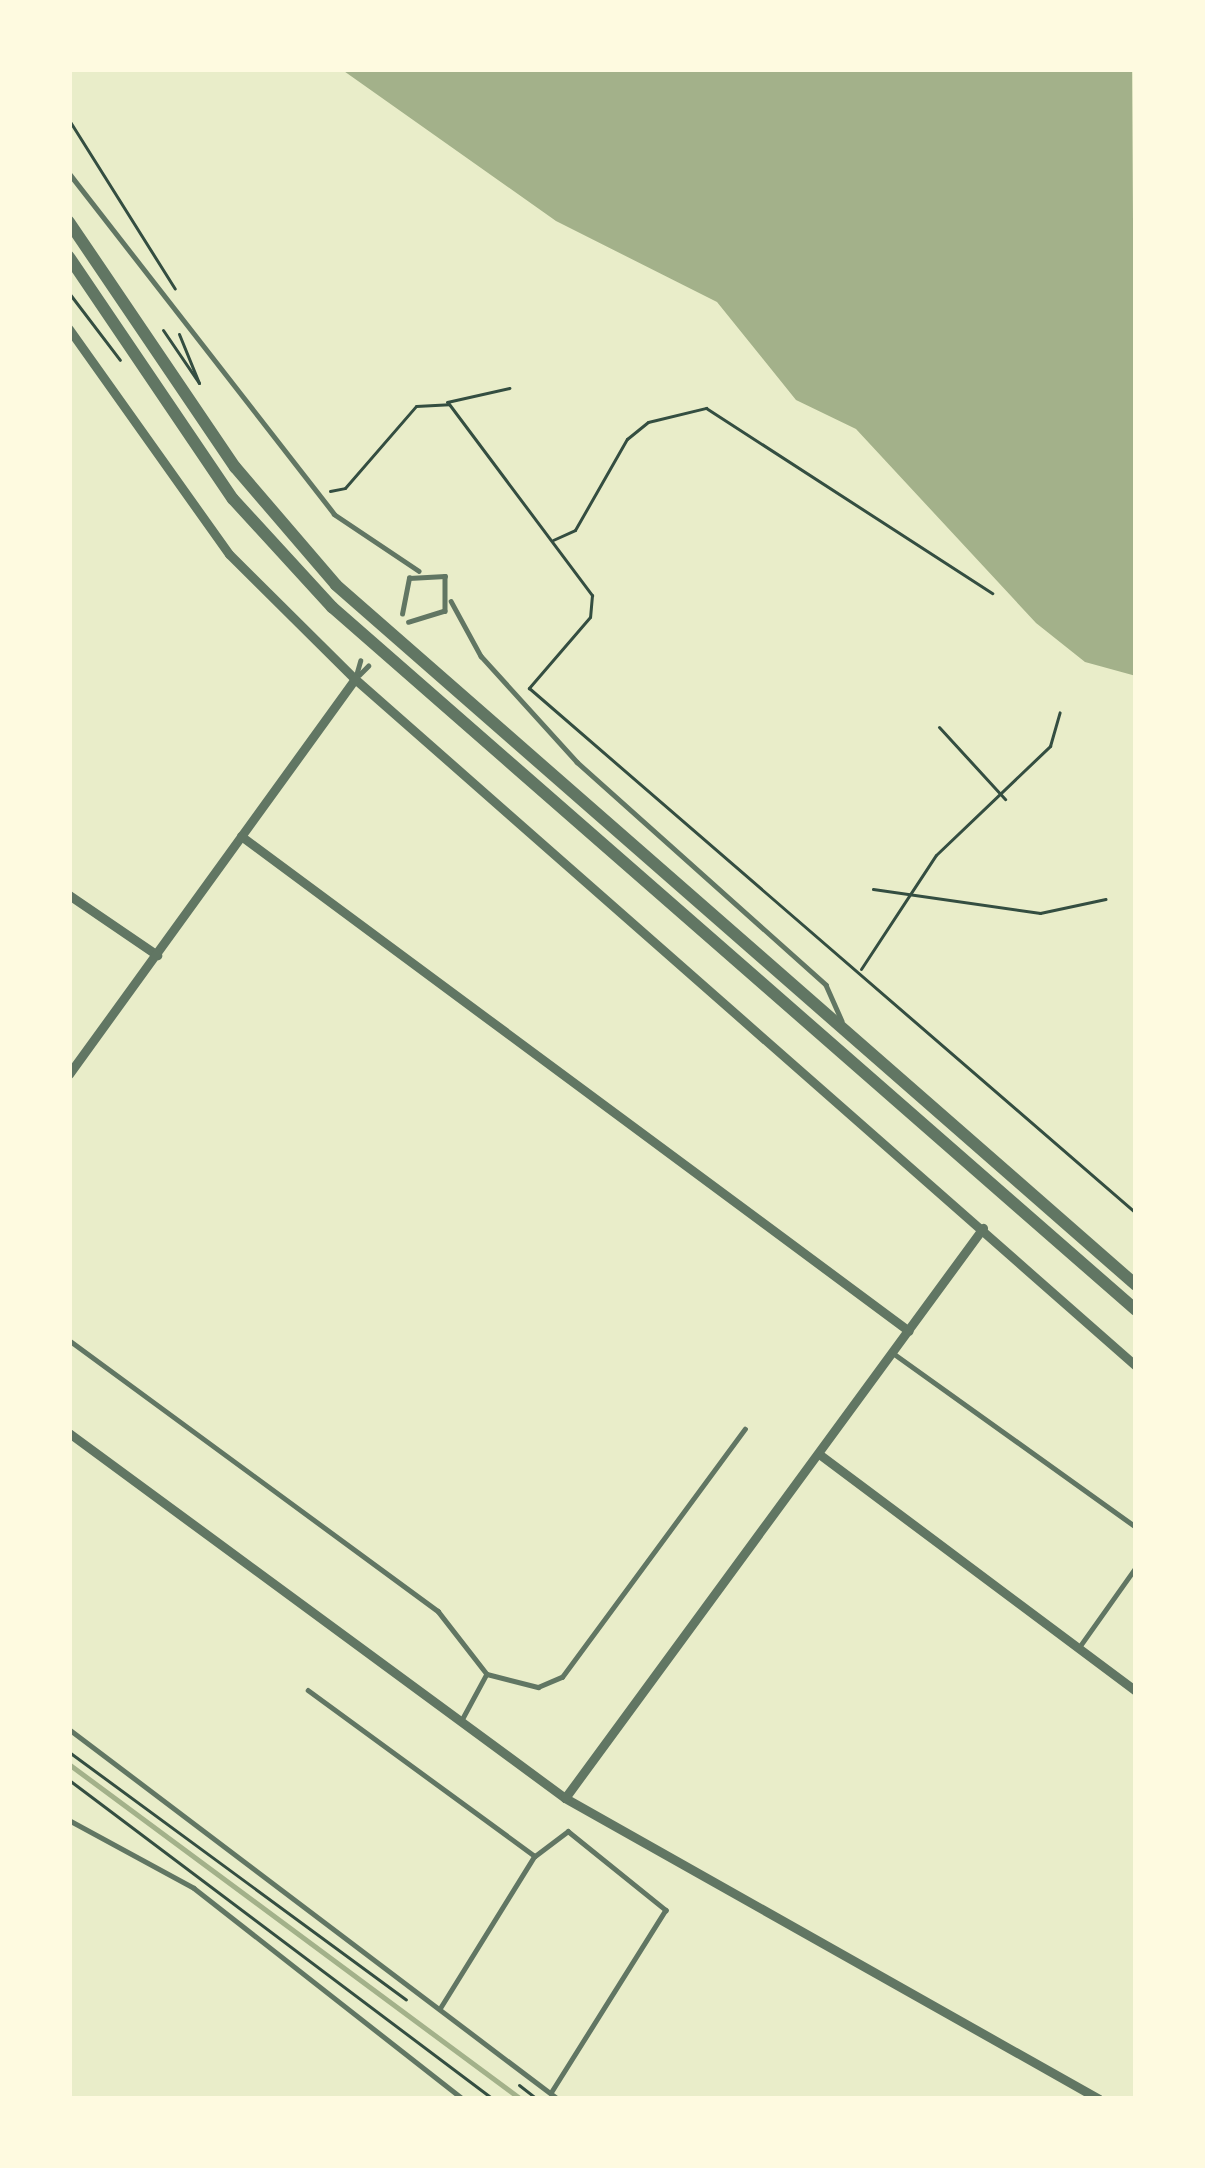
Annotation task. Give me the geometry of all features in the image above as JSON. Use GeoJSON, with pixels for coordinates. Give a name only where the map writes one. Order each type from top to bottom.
{"type":"FeatureCollection","features":[{"type":"Feature","properties":{"kind":"street"},"geometry":{"type":"LineString","coordinates":[[69,222],[291,538],[1136,1285]]}},
{"type":"Feature","properties":{"kind":"street"},"geometry":{"type":"LineString","coordinates":[[69,257],[233,499],[316,591],[1136,1310]]}},
{"type":"Feature","properties":{"kind":"street"},"geometry":{"type":"LineString","coordinates":[[69,329],[229,554],[355,679],[1136,1366]]}},
{"type":"Feature","properties":{"kind":"street"},"geometry":{"type":"LineString","coordinates":[[69,1074],[355,679]]}},
{"type":"Feature","properties":{"kind":"street"},"geometry":{"type":"LineString","coordinates":[[242,836],[909,1330]]}},
{"type":"Feature","properties":{"kind":"street"},"geometry":{"type":"LineString","coordinates":[[69,895],[157,955]]}},
{"type":"Feature","properties":{"kind":"street"},"geometry":{"type":"LineString","coordinates":[[565,1798],[983,1228]]}},
{"type":"Feature","properties":{"kind":"street"},"geometry":{"type":"LineString","coordinates":[[69,1433],[565,1798],[1099,2099]]}},
{"type":"Feature","properties":{"kind":"street"},"geometry":{"type":"LineString","coordinates":[[819,1454],[1136,1691]]}},
{"type":"Feature","properties":{"kind":"lane"},"geometry":{"type":"LineString","coordinates":[[69,173],[334,514],[419,571],[445,576],[451,601],[481,656],[577,762],[826,985],[847,1032]]}},
{"type":"Feature","properties":{"kind":"lane"},"geometry":{"type":"LineString","coordinates":[[402,614],[419,571]]}},
{"type":"Feature","properties":{"kind":"lane"},"geometry":{"type":"LineString","coordinates":[[410,622],[451,601]]}},
{"type":"Feature","properties":{"kind":"lane"},"geometry":{"type":"LineString","coordinates":[[355,679],[360,661]]}},
{"type":"Feature","properties":{"kind":"lane"},"geometry":{"type":"LineString","coordinates":[[355,679],[368,666]]}},
{"type":"Feature","properties":{"kind":"lane"},"geometry":{"type":"LineString","coordinates":[[69,1340],[438,1611],[487,1674],[538,1687],[562,1677],[745,1429]]}},
{"type":"Feature","properties":{"kind":"lane"},"geometry":{"type":"LineString","coordinates":[[893,1353],[1136,1527]]}},
{"type":"Feature","properties":{"kind":"lane"},"geometry":{"type":"LineString","coordinates":[[1078,1648],[1136,1567]]}},
{"type":"Feature","properties":{"kind":"lane"},"geometry":{"type":"LineString","coordinates":[[460,1722],[487,1674]]}},
{"type":"Feature","properties":{"kind":"lane"},"geometry":{"type":"LineString","coordinates":[[308,1690],[535,1856]]}},
{"type":"Feature","properties":{"kind":"lane"},"geometry":{"type":"LineString","coordinates":[[69,1729],[558,2099]]}},
{"type":"Feature","properties":{"kind":"lane"},"geometry":{"type":"LineString","coordinates":[[69,1820],[194,1888],[463,2099]]}},
{"type":"Feature","properties":{"kind":"lane"},"geometry":{"type":"LineString","coordinates":[[440,2009],[535,1856],[568,1831],[666,1910],[550,2093]]}},
{"type":"Feature","properties":{"kind":"path"},"geometry":{"type":"LineString","coordinates":[[69,120],[185,303]]}},
{"type":"Feature","properties":{"kind":"path"},"geometry":{"type":"LineString","coordinates":[[69,293],[117,362]]}},
{"type":"Feature","properties":{"kind":"path"},"geometry":{"type":"LineString","coordinates":[[164,330],[190,370],[205,379],[176,337]]}},
{"type":"Feature","properties":{"kind":"path"},"geometry":{"type":"LineString","coordinates":[[323,488],[345,488],[416,406],[509,388]]}},
{"type":"Feature","properties":{"kind":"path"},"geometry":{"type":"LineString","coordinates":[[446,403],[552,541],[595,606],[529,688],[1136,1213]]}},
{"type":"Feature","properties":{"kind":"path"},"geometry":{"type":"LineString","coordinates":[[552,541],[575,530],[627,439],[648,422],[706,408],[992,593]]}},
{"type":"Feature","properties":{"kind":"path"},"geometry":{"type":"LineString","coordinates":[[860,970],[936,855],[1006,800],[1050,746],[1060,712]]}},
{"type":"Feature","properties":{"kind":"path"},"geometry":{"type":"LineString","coordinates":[[939,727],[1006,800]]}},
{"type":"Feature","properties":{"kind":"path"},"geometry":{"type":"LineString","coordinates":[[873,889],[907,901],[1040,914],[1106,899]]}},
{"type":"Feature","properties":{"kind":"path"},"geometry":{"type":"LineString","coordinates":[[69,1752],[422,2012]]}},
{"type":"Feature","properties":{"kind":"path"},"geometry":{"type":"LineString","coordinates":[[69,1780],[493,2099]]}},
{"type":"Feature","properties":{"kind":"path"},"geometry":{"type":"LineString","coordinates":[[513,2080],[537,2099]]}},
{"type":"Feature","properties":{"kind":"shaded area"},"geometry":{"type":"Polygon","coordinates":[[[341,69],[1132,69],[1136,676],[1085,662],[1036,623],[856,429],[796,400],[717,302],[556,221],[341,69]]]}},
{"type":"Feature","properties":{"kind":"waterway"},"geometry":{"type":"LineString","coordinates":[[69,1764],[521,2099]]}}]}
